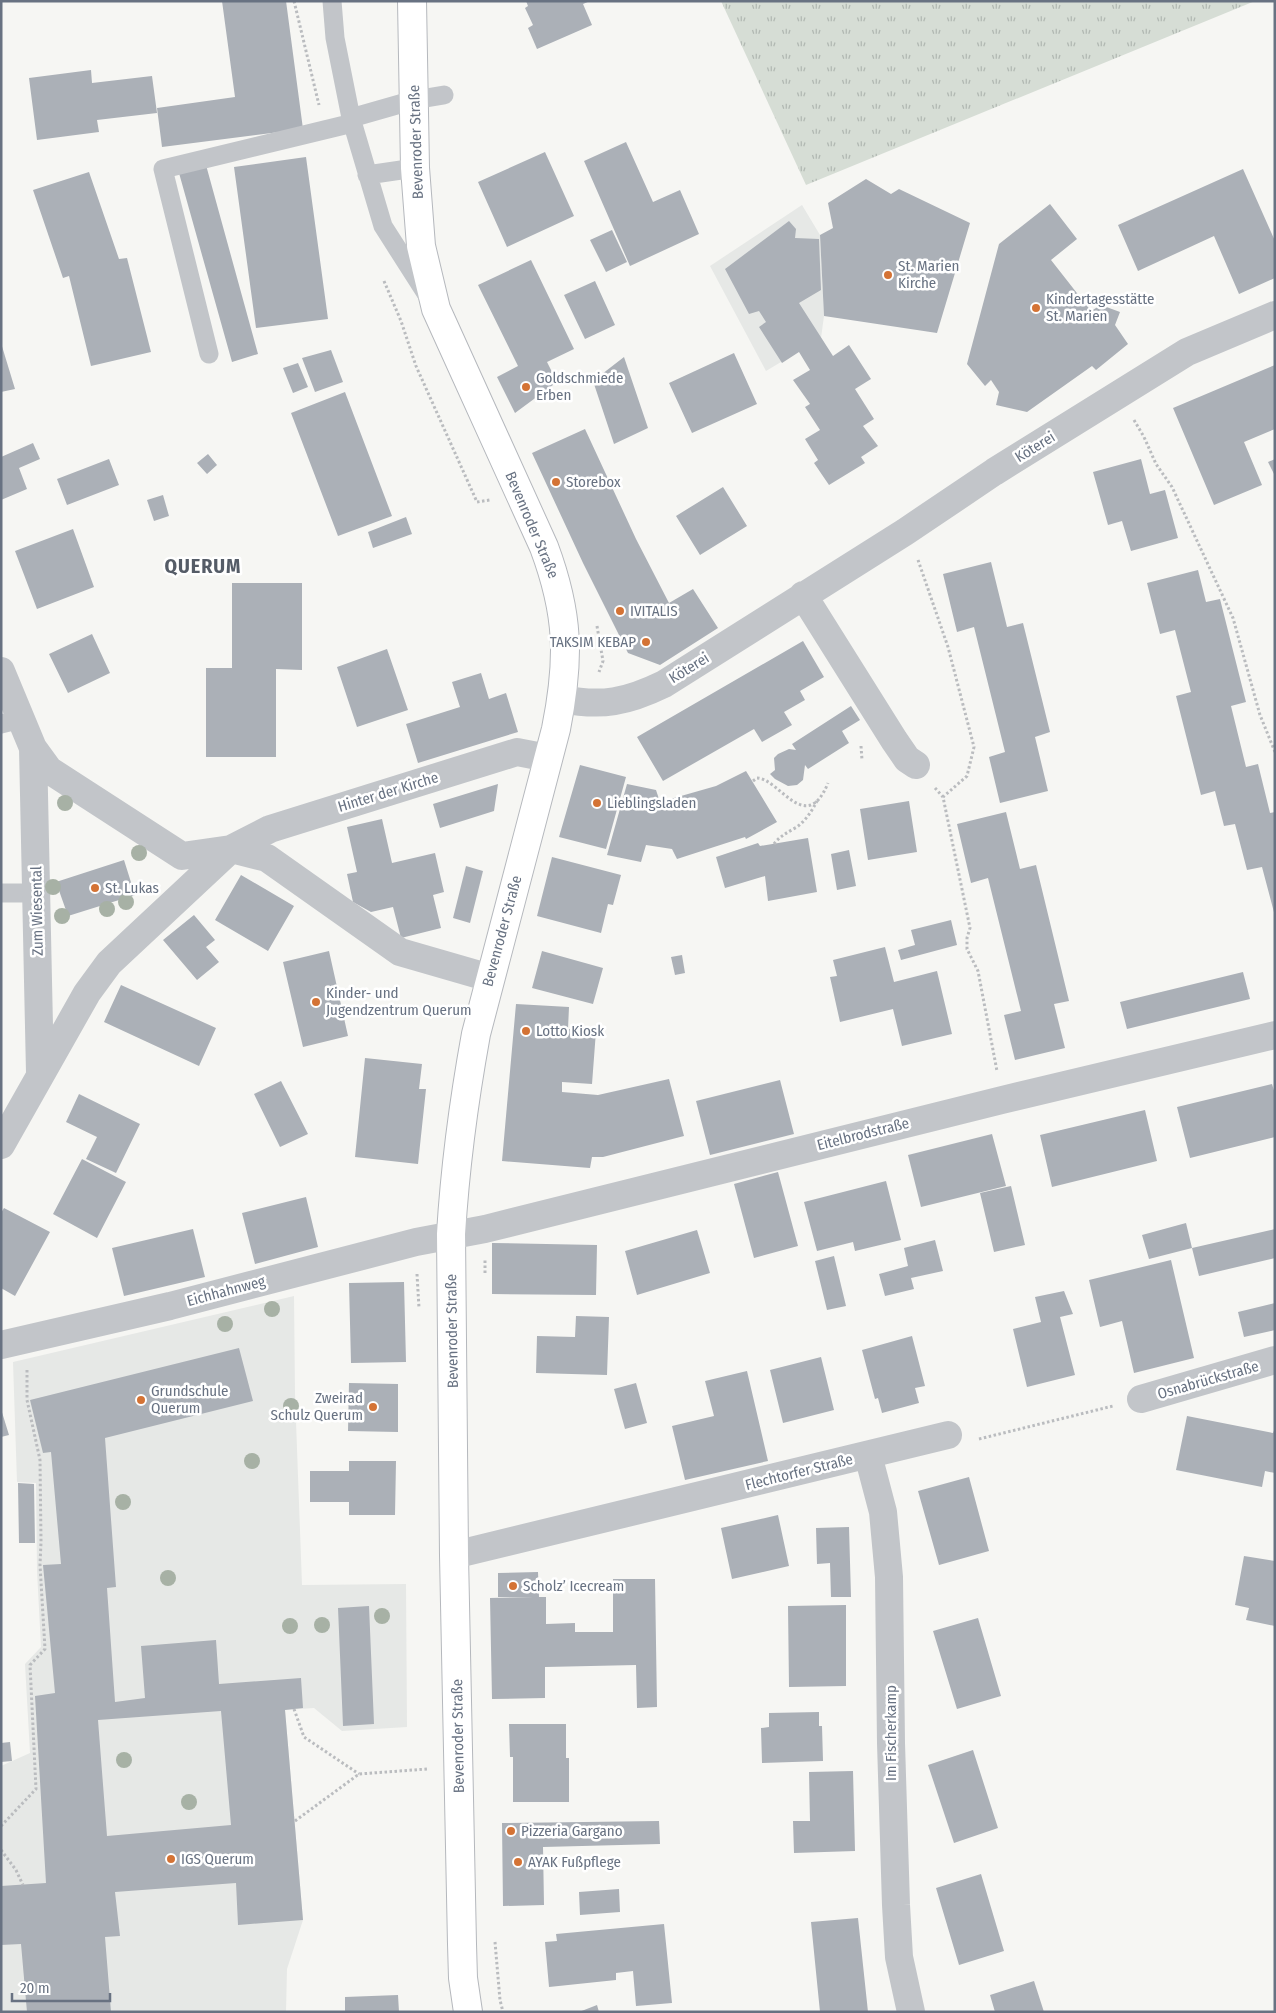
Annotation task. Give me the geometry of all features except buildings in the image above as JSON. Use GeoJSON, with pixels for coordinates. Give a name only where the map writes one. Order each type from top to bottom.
{"type":"FeatureCollection","features":[{"type":"Feature","properties":{"kind":"main road","name":"Bevenroder Straße"},"geometry":{"type":"LineString","coordinates":[[412,1],[415,168],[421,246],[436,309],[544,547],[556,578],[563,611],[566,641],[562,699],[476,1034],[467,1085],[454,1187],[451,1234],[454,1556],[463,1978],[468,2012]]}},
{"type":"Feature","properties":{"kind":"street","name":"Köterei"},"geometry":{"type":"LineString","coordinates":[[562,699],[590,703],[616,701],[641,696],[664,684],[905,532],[994,472],[1187,352],[1275,315]]}},
{"type":"Feature","properties":{"kind":"street"},"geometry":{"type":"LineString","coordinates":[[803,595],[906,759],[916,765]]}},
{"type":"Feature","properties":{"kind":"street","name":"Zum Wiesental"},"geometry":{"type":"LineString","coordinates":[[1,671],[11,722],[49,770],[182,856],[231,849]]}},
{"type":"Feature","properties":{"kind":"street","name":"Zum Wiesental"},"geometry":{"type":"LineString","coordinates":[[33,748],[40,1073]]}},
{"type":"Feature","properties":{"kind":"street","name":"Hinter der Kirche"},"geometry":{"type":"LineString","coordinates":[[1,1145],[40,1073],[87,993],[109,963],[231,849],[270,829],[517,752],[548,758]]}},
{"type":"Feature","properties":{"kind":"street"},"geometry":{"type":"LineString","coordinates":[[231,849],[267,858],[400,952],[490,978]]}},
{"type":"Feature","properties":{"kind":"street","name":"Eitelbrodstraße"},"geometry":{"type":"LineString","coordinates":[[451,1234],[485,1228],[1002,1100],[1275,1035]]}},
{"type":"Feature","properties":{"kind":"street","name":"Eichhahnweg"},"geometry":{"type":"LineString","coordinates":[[1,1346],[170,1306],[451,1234]]}},
{"type":"Feature","properties":{"kind":"street","name":"Osnabrückstraße"},"geometry":{"type":"LineString","coordinates":[[1141,1399],[1275,1360]]}},
{"type":"Feature","properties":{"kind":"street","name":"Flechtorfer Straße"},"geometry":{"type":"LineString","coordinates":[[454,1556],[948,1435]]}},
{"type":"Feature","properties":{"kind":"street","name":"Im Fischerkamp"},"geometry":{"type":"LineString","coordinates":[[868,1455],[883,1512],[889,1577],[891,1761],[896,1905],[899,1956],[911,2012]]}},
{"type":"Feature","properties":{"kind":"lane"},"geometry":{"type":"LineString","coordinates":[[332,1],[335,38],[352,120],[382,226],[436,309]]}},
{"type":"Feature","properties":{"kind":"lane"},"geometry":{"type":"LineString","coordinates":[[209,354],[164,169],[352,120],[414,100],[444,95]]}},
{"type":"Feature","properties":{"kind":"lane"},"geometry":{"type":"LineString","coordinates":[[367,175],[415,168]]}},
{"type":"Feature","properties":{"kind":"lane"},"geometry":{"type":"LineString","coordinates":[[1,893],[36,893]]}},
{"type":"Feature","properties":{"kind":"path"},"geometry":{"type":"LineString","coordinates":[[384,280],[401,321],[419,375],[477,502],[493,499]]}},
{"type":"Feature","properties":{"kind":"path"},"geometry":{"type":"LineString","coordinates":[[1118,394],[1144,437],[1156,464],[1172,487],[1233,618],[1260,715],[1275,752]]}},
{"type":"Feature","properties":{"kind":"path"},"geometry":{"type":"LineString","coordinates":[[905,532],[922,567],[948,647],[974,747],[967,776],[943,797],[970,928],[967,938],[967,949],[978,972],[1002,1100]]}},
{"type":"Feature","properties":{"kind":"path"},"geometry":{"type":"LineString","coordinates":[[590,703],[602,661],[596,622]]}},
{"type":"Feature","properties":{"kind":"path"},"geometry":{"type":"LineString","coordinates":[[753,782],[757,778],[763,778],[796,803],[803,805],[817,800]]}},
{"type":"Feature","properties":{"kind":"path"},"geometry":{"type":"LineString","coordinates":[[774,844],[779,837],[806,819],[817,800],[824,793],[828,783]]}},
{"type":"Feature","properties":{"kind":"path"},"geometry":{"type":"LineString","coordinates":[[1,1826],[36,1789],[30,1665],[45,1648],[40,1565],[40,1460],[27,1400],[27,1340]]}},
{"type":"Feature","properties":{"kind":"path"},"geometry":{"type":"LineString","coordinates":[[948,1435],[964,1443],[1141,1399]]}},
{"type":"Feature","properties":{"kind":"path"},"geometry":{"type":"LineString","coordinates":[[294,1709],[304,1737],[359,1774]]}},
{"type":"Feature","properties":{"kind":"path"},"geometry":{"type":"LineString","coordinates":[[295,1821],[359,1774],[428,1769]]}},
{"type":"Feature","properties":{"kind":"path"},"geometry":{"type":"LineString","coordinates":[[1,1850],[16,1870],[23,1884]]}},
{"type":"Feature","properties":{"kind":"shaded area"},"geometry":{"type":"Polygon","coordinates":[[[802,205],[820,235],[824,316],[821,338],[766,371],[710,266],[802,205]]]}},
{"type":"Feature","properties":{"kind":"shaded area"},"geometry":{"type":"Polygon","coordinates":[[[294,1296],[295,1394],[302,1585],[406,1584],[407,1727],[342,1731],[314,1708],[285,1710],[303,1920],[287,1969],[286,2012],[1,2012],[1,1766],[30,1753],[25,1664],[41,1647],[37,1571],[36,1483],[17,1482],[13,1362],[294,1296]]]}},
{"type":"Feature","properties":{"kind":"green space"},"geometry":{"type":"Polygon","coordinates":[[[721,1],[1255,1],[806,185],[721,1]]]}},
{"type":"Feature","properties":{"kind":"place","name":"St. Marien Kirche"},"geometry":{"type":"Point","coordinates":[888,275]}},
{"type":"Feature","properties":{"kind":"place","name":"Kindertagesstätte St. Marien"},"geometry":{"type":"Point","coordinates":[1036,308]}},
{"type":"Feature","properties":{"kind":"place","name":"Goldschmiede Erben"},"geometry":{"type":"Point","coordinates":[526,387]}},
{"type":"Feature","properties":{"kind":"place","name":"Storebox"},"geometry":{"type":"Point","coordinates":[556,482]}},
{"type":"Feature","properties":{"kind":"place","name":"IVITALIS"},"geometry":{"type":"Point","coordinates":[620,611]}},
{"type":"Feature","properties":{"kind":"place","name":"TAKSIM KEBAP"},"geometry":{"type":"Point","coordinates":[646,642]}},
{"type":"Feature","properties":{"kind":"place","name":"Lieblingsladen"},"geometry":{"type":"Point","coordinates":[597,803]}},
{"type":"Feature","properties":{"kind":"place","name":"St. Lukas"},"geometry":{"type":"Point","coordinates":[95,888]}},
{"type":"Feature","properties":{"kind":"place","name":"Kinder- und Jugendzentrum Querum"},"geometry":{"type":"Point","coordinates":[316,1002]}},
{"type":"Feature","properties":{"kind":"place","name":"Lotto Kiosk"},"geometry":{"type":"Point","coordinates":[526,1031]}},
{"type":"Feature","properties":{"kind":"place","name":"Grundschule Querum"},"geometry":{"type":"Point","coordinates":[141,1400]}},
{"type":"Feature","properties":{"kind":"place","name":"Zweirad Schulz Querum"},"geometry":{"type":"Point","coordinates":[373,1407]}},
{"type":"Feature","properties":{"kind":"place","name":"Scholz’ Icecream"},"geometry":{"type":"Point","coordinates":[513,1586]}},
{"type":"Feature","properties":{"kind":"place","name":"Pizzeria Gargano"},"geometry":{"type":"Point","coordinates":[511,1831]}},
{"type":"Feature","properties":{"kind":"place","name":"IGS Querum"},"geometry":{"type":"Point","coordinates":[171,1859]}},
{"type":"Feature","properties":{"kind":"place","name":"AYAK Fußpflege"},"geometry":{"type":"Point","coordinates":[518,1862]}},
{"type":"Feature","properties":{"kind":"district","name":"QUERUM"},"geometry":{"type":"Point","coordinates":[203,566]}}]}
